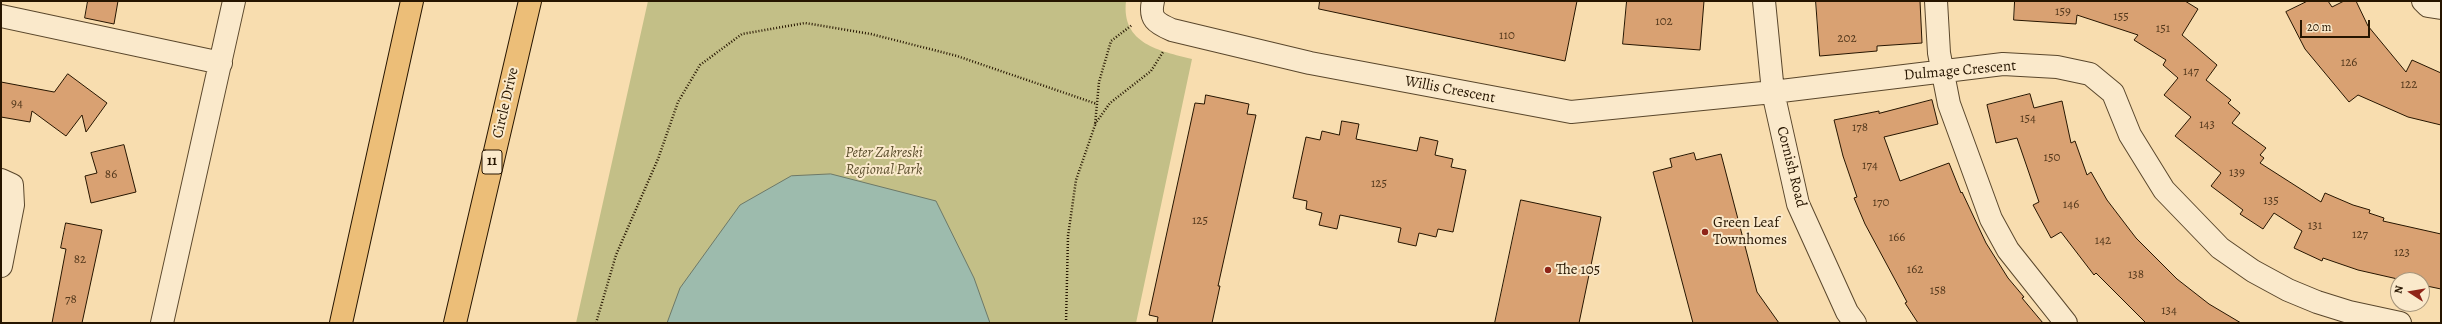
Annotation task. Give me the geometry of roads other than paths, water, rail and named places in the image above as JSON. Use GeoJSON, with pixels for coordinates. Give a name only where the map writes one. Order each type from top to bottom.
{"type":"FeatureCollection","features":[{"type":"Feature","properties":{"kind":"highway"},"geometry":{"type":"LineString","coordinates":[[341,323],[412,1]]}},
{"type":"Feature","properties":{"kind":"highway","name":"Circle Drive"},"geometry":{"type":"LineString","coordinates":[[455,323],[530,1]]}},
{"type":"Feature","properties":{"kind":"street"},"geometry":{"type":"LineString","coordinates":[[162,323],[234,1]]}},
{"type":"Feature","properties":{"kind":"street","name":"Willis Crescent"},"geometry":{"type":"LineString","coordinates":[[1153,1],[1151,13],[1156,23],[1172,30],[1310,63],[1571,112],[1773,92]]}},
{"type":"Feature","properties":{"kind":"street","name":"Cornish Road"},"geometry":{"type":"LineString","coordinates":[[1764,1],[1773,92],[1798,204],[1847,312],[1855,323]]}},
{"type":"Feature","properties":{"kind":"street"},"geometry":{"type":"LineString","coordinates":[[1936,1],[1939,53],[1949,104],[1991,219],[2008,250],[2066,323]]}},
{"type":"Feature","properties":{"kind":"street"},"geometry":{"type":"LineString","coordinates":[[2423,1],[2428,6],[2441,8]]}},
{"type":"Feature","properties":{"kind":"street"},"geometry":{"type":"LineString","coordinates":[[1,16],[221,63]]}},
{"type":"Feature","properties":{"kind":"street","name":"Dulmage Crescent"},"geometry":{"type":"LineString","coordinates":[[1773,92],[2003,64],[2057,67],[2090,74],[2113,93],[2130,135],[2164,190],[2220,248],[2288,290],[2347,318],[2400,323]]}},
{"type":"Feature","properties":{"kind":"street"},"geometry":{"type":"LineString","coordinates":[[1,180],[12,185],[13,205],[1,266]]}},
{"type":"Feature","properties":{"kind":"place","name":"Green Leaf Townhomes"},"geometry":{"type":"Point","coordinates":[1705,232]}},
{"type":"Feature","properties":{"kind":"place","name":"The 105"},"geometry":{"type":"Point","coordinates":[1548,270]}},
{"type":"Feature","properties":{"kind":"park label","name":"Peter Zakreski Regional Park"},"geometry":{"type":"Point","coordinates":[884,162]}}]}
